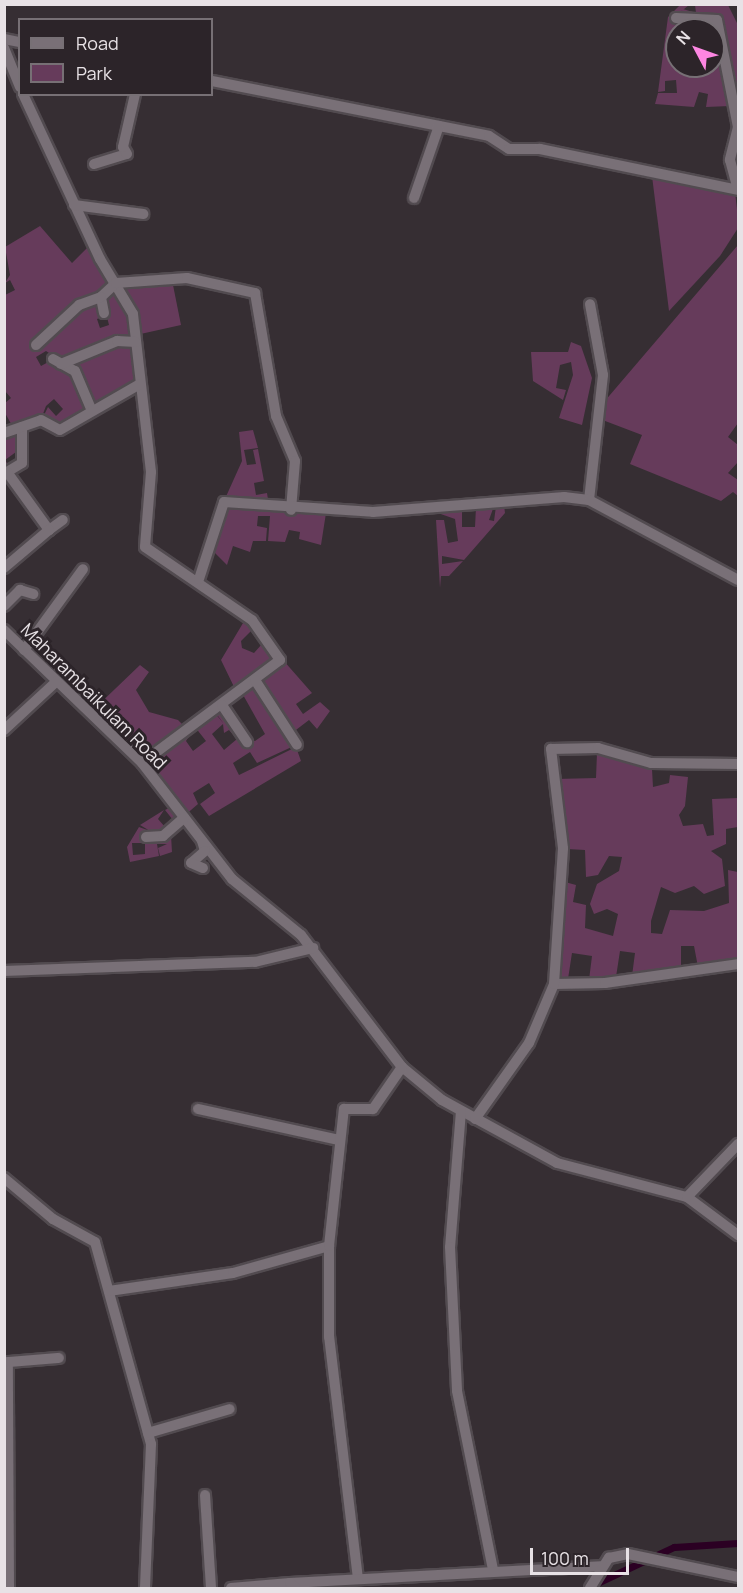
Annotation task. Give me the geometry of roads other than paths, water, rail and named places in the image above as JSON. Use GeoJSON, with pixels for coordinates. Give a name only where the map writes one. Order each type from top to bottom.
{"type":"FeatureCollection","features":[{"type":"Feature","properties":{"kind":"street"},"geometry":{"type":"LineString","coordinates":[[4,48],[18,82]]}},
{"type":"Feature","properties":{"kind":"street"},"geometry":{"type":"LineString","coordinates":[[213,81],[489,136],[509,149],[540,149],[738,190],[730,160],[738,127],[725,61]]}},
{"type":"Feature","properties":{"kind":"street"},"geometry":{"type":"LineString","coordinates":[[24,96],[74,205],[133,314],[151,472],[145,547],[199,579],[252,620],[278,653],[280,660],[222,705],[136,761]]}},
{"type":"Feature","properties":{"kind":"street"},"geometry":{"type":"LineString","coordinates":[[94,164],[127,154],[123,147],[135,96]]}},
{"type":"Feature","properties":{"kind":"street"},"geometry":{"type":"LineString","coordinates":[[414,198],[439,126]]}},
{"type":"Feature","properties":{"kind":"street"},"geometry":{"type":"LineString","coordinates":[[74,205],[143,214]]}},
{"type":"Feature","properties":{"kind":"street"},"geometry":{"type":"LineString","coordinates":[[36,345],[79,305],[101,297],[116,283],[187,278],[255,293],[274,407],[295,461],[291,510]]}},
{"type":"Feature","properties":{"kind":"street"},"geometry":{"type":"LineString","coordinates":[[101,297],[104,313]]}},
{"type":"Feature","properties":{"kind":"street"},"geometry":{"type":"LineString","coordinates":[[589,500],[603,375],[590,304]]}},
{"type":"Feature","properties":{"kind":"street"},"geometry":{"type":"LineString","coordinates":[[92,411],[75,371],[57,361],[117,341],[136,342]]}},
{"type":"Feature","properties":{"kind":"street"},"geometry":{"type":"LineString","coordinates":[[4,433],[41,420],[60,430],[140,384]]}},
{"type":"Feature","properties":{"kind":"street"},"geometry":{"type":"LineString","coordinates":[[22,427],[22,464],[6,473],[49,530]]}},
{"type":"Feature","properties":{"kind":"street"},"geometry":{"type":"LineString","coordinates":[[199,579],[224,502],[291,510],[373,512],[564,497],[589,500],[738,580]]}},
{"type":"Feature","properties":{"kind":"street"},"geometry":{"type":"LineString","coordinates":[[4,568],[63,520]]}},
{"type":"Feature","properties":{"kind":"street"},"geometry":{"type":"LineString","coordinates":[[24,650],[83,569]]}},
{"type":"Feature","properties":{"kind":"street"},"geometry":{"type":"LineString","coordinates":[[4,606],[20,590],[33,594]]}},
{"type":"Feature","properties":{"kind":"street","name":"Maharambaikulam Road"},"geometry":{"type":"LineString","coordinates":[[4,630],[136,761],[251,898],[313,948],[402,1067],[461,1112],[556,1163],[687,1197],[738,1235]]}},
{"type":"Feature","properties":{"kind":"street"},"geometry":{"type":"LineString","coordinates":[[255,680],[297,746]]}},
{"type":"Feature","properties":{"kind":"street"},"geometry":{"type":"LineString","coordinates":[[4,730],[57,681]]}},
{"type":"Feature","properties":{"kind":"street"},"geometry":{"type":"LineString","coordinates":[[222,705],[247,742]]}},
{"type":"Feature","properties":{"kind":"street"},"geometry":{"type":"LineString","coordinates":[[475,1119],[529,1043],[554,984],[563,848],[551,749],[598,748],[651,764],[738,764]]}},
{"type":"Feature","properties":{"kind":"street"},"geometry":{"type":"LineString","coordinates":[[146,837],[163,836],[184,818]]}},
{"type":"Feature","properties":{"kind":"street"},"geometry":{"type":"LineString","coordinates":[[201,840],[205,851],[191,863],[202,868]]}},
{"type":"Feature","properties":{"kind":"street"},"geometry":{"type":"LineString","coordinates":[[5,968],[255,962],[313,948]]}},
{"type":"Feature","properties":{"kind":"street"},"geometry":{"type":"LineString","coordinates":[[554,984],[605,983],[738,964]]}},
{"type":"Feature","properties":{"kind":"street"},"geometry":{"type":"LineString","coordinates":[[358,1579],[329,1337],[329,1246],[344,1109],[373,1109],[402,1067]]}},
{"type":"Feature","properties":{"kind":"street"},"geometry":{"type":"LineString","coordinates":[[198,1109],[339,1140]]}},
{"type":"Feature","properties":{"kind":"street"},"geometry":{"type":"LineString","coordinates":[[461,1112],[450,1247],[457,1391],[493,1569]]}},
{"type":"Feature","properties":{"kind":"street"},"geometry":{"type":"LineString","coordinates":[[687,1197],[738,1143]]}},
{"type":"Feature","properties":{"kind":"street"},"geometry":{"type":"LineString","coordinates":[[4,1178],[54,1220],[89,1236],[110,1291],[148,1433],[145,1588]]}},
{"type":"Feature","properties":{"kind":"street"},"geometry":{"type":"LineString","coordinates":[[110,1291],[233,1273],[329,1246]]}},
{"type":"Feature","properties":{"kind":"street"},"geometry":{"type":"LineString","coordinates":[[9,1588],[8,1362],[59,1359]]}},
{"type":"Feature","properties":{"kind":"street"},"geometry":{"type":"LineString","coordinates":[[148,1433],[230,1409]]}},
{"type":"Feature","properties":{"kind":"street"},"geometry":{"type":"LineString","coordinates":[[205,1495],[211,1588]]}},
{"type":"Feature","properties":{"kind":"street"},"geometry":{"type":"LineString","coordinates":[[231,1588],[293,1586],[493,1569],[601,1566],[628,1554],[738,1577]]}},
{"type":"Feature","properties":{"kind":"street"},"geometry":{"type":"LineString","coordinates":[[590,1588],[601,1566]]}},
{"type":"Feature","properties":{"kind":"waterway"},"geometry":{"type":"LineString","coordinates":[[597,1583],[674,1547],[738,1543]]}}]}
